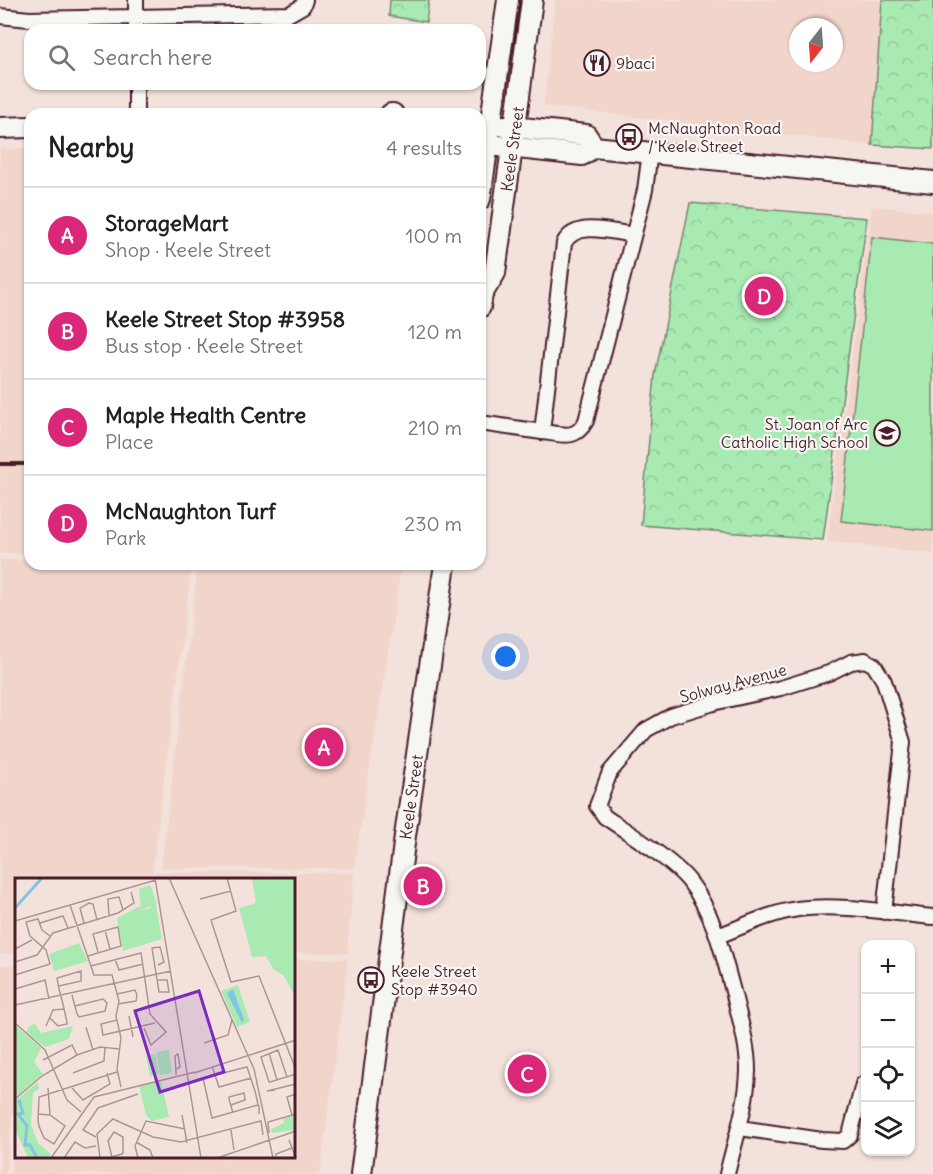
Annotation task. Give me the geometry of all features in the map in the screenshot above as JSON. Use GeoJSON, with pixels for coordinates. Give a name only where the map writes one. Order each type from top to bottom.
{"type":"FeatureCollection","features":[{"type":"Feature","properties":{"kind":"main road","name":"Keele Street"},"geometry":{"type":"LineString","coordinates":[[486,119],[508,0]]}},
{"type":"Feature","properties":{"kind":"main road","name":"Keele Street"},"geometry":{"type":"LineString","coordinates":[[486,288],[495,273],[532,0]]}},
{"type":"Feature","properties":{"kind":"main road"},"geometry":{"type":"LineString","coordinates":[[486,124],[586,135],[594,147]]}},
{"type":"Feature","properties":{"kind":"main road"},"geometry":{"type":"LineString","coordinates":[[0,128],[24,127]]}},
{"type":"Feature","properties":{"kind":"main road"},"geometry":{"type":"LineString","coordinates":[[486,144],[582,155],[594,147],[933,182]]}},
{"type":"Feature","properties":{"kind":"main road","name":"Keele Street"},"geometry":{"type":"LineString","coordinates":[[361,1174],[405,836],[444,570]]}},
{"type":"Feature","properties":{"kind":"street"},"geometry":{"type":"LineString","coordinates":[[136,0],[136,23]]}},
{"type":"Feature","properties":{"kind":"street"},"geometry":{"type":"LineString","coordinates":[[0,16],[136,23],[289,14],[303,6],[305,0]]}},
{"type":"Feature","properties":{"kind":"street"},"geometry":{"type":"LineString","coordinates":[[136,90],[136,108]]}},
{"type":"Feature","properties":{"kind":"street"},"geometry":{"type":"LineString","coordinates":[[486,424],[575,435],[580,431],[586,421],[645,190],[650,152]]}},
{"type":"Feature","properties":{"kind":"street"},"geometry":{"type":"LineString","coordinates":[[542,432],[564,243],[570,234],[579,229],[633,235]]}},
{"type":"Feature","properties":{"kind":"street","name":"Solway Avenue"},"geometry":{"type":"LineString","coordinates":[[727,1174],[740,1128],[748,1073],[747,1050],[718,936],[705,908],[689,882],[678,870],[605,818],[597,806],[610,772],[646,730],[671,716],[708,704],[781,688],[829,673],[858,660],[866,660],[874,665],[884,681],[903,742],[884,912]]}},
{"type":"Feature","properties":{"kind":"street"},"geometry":{"type":"LineString","coordinates":[[718,936],[775,914],[827,906],[933,917]]}},
{"type":"Feature","properties":{"kind":"street"},"geometry":{"type":"LineString","coordinates":[[740,1128],[843,1141],[850,1135],[861,1092]]}},
{"type":"Feature","properties":{"kind":"shaded area"},"geometry":{"type":"Polygon","coordinates":[[[555,0],[882,0],[872,145],[544,106],[555,0]]]}},
{"type":"Feature","properties":{"kind":"shaded area"},"geometry":{"type":"Polygon","coordinates":[[[24,148],[24,553],[0,553],[0,149],[24,148]]]}},
{"type":"Feature","properties":{"kind":"shaded area","name":"St. Joan of Arc Catholic High School"},"geometry":{"type":"Polygon","coordinates":[[[872,206],[933,212],[933,554],[827,541],[872,206]]]}},
{"type":"Feature","properties":{"kind":"shaded area"},"geometry":{"type":"Polygon","coordinates":[[[0,560],[24,560],[24,570],[191,570],[152,872],[354,873],[347,953],[296,953],[296,878],[15,878],[15,954],[0,954],[0,560]]]}},
{"type":"Feature","properties":{"kind":"shaded area"},"geometry":{"type":"Polygon","coordinates":[[[197,570],[401,570],[354,868],[161,868],[197,570]]]}},
{"type":"Feature","properties":{"kind":"shaded area"},"geometry":{"type":"Polygon","coordinates":[[[296,959],[348,959],[320,1174],[10,1174],[15,1132],[15,1159],[296,1159],[296,959]]]}},
{"type":"Feature","properties":{"kind":"shaded area"},"geometry":{"type":"Polygon","coordinates":[[[0,965],[15,966],[15,1092],[6,1174],[0,1174],[0,965]]]}},
{"type":"Feature","properties":{"kind":"green space"},"geometry":{"type":"Polygon","coordinates":[[[390,0],[429,0],[426,22],[389,16],[390,0]]]}},
{"type":"Feature","properties":{"kind":"green space"},"geometry":{"type":"Polygon","coordinates":[[[882,0],[933,0],[933,149],[872,145],[882,0]]]}},
{"type":"Feature","properties":{"kind":"green space"},"geometry":{"type":"Polygon","coordinates":[[[690,203],[867,218],[823,540],[641,525],[655,375],[690,203]]]}},
{"type":"Feature","properties":{"kind":"green space","name":"St. Joan of Arc Catholic High School"},"geometry":{"type":"Polygon","coordinates":[[[872,237],[933,244],[933,531],[841,521],[872,237]]]}},
{"type":"Feature","properties":{"kind":"railway"},"geometry":{"type":"LineString","coordinates":[[0,464],[24,464]]}},
{"type":"Feature","properties":{"kind":"place","name":"9baci"},"geometry":{"type":"Point","coordinates":[597,63]}},
{"type":"Feature","properties":{"kind":"place","name":"McNaughton Road / Keele Street"},"geometry":{"type":"Point","coordinates":[629,137]}},
{"type":"Feature","properties":{"kind":"place","name":"McNaughton Turf"},"geometry":{"type":"Point","coordinates":[764,296]}},
{"type":"Feature","properties":{"kind":"place","name":"St. Joan of Arc Catholic High School"},"geometry":{"type":"Point","coordinates":[887,433]}},
{"type":"Feature","properties":{"kind":"place","name":"StorageMart"},"geometry":{"type":"Point","coordinates":[324,747]}},
{"type":"Feature","properties":{"kind":"place","name":"Keele Street Stop #3958"},"geometry":{"type":"Point","coordinates":[423,886]}},
{"type":"Feature","properties":{"kind":"place","name":"Keele Street Stop #3940"},"geometry":{"type":"Point","coordinates":[371,980]}},
{"type":"Feature","properties":{"kind":"place","name":"Maple Health Centre"},"geometry":{"type":"Point","coordinates":[527,1074]}}]}
